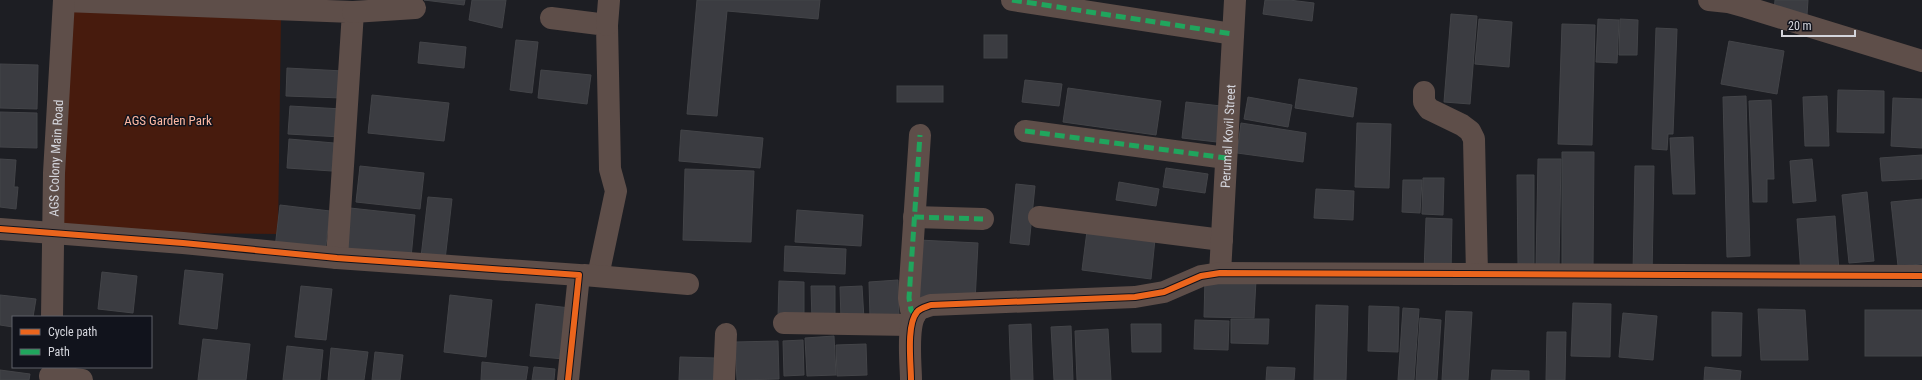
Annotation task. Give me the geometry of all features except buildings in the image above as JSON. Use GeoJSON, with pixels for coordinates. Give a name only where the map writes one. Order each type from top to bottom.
{"type":"FeatureCollection","features":[{"type":"Feature","properties":{"kind":"street"},"geometry":{"type":"LineString","coordinates":[[568,380],[589,276],[616,191],[610,169],[607,24],[609,0]]}},
{"type":"Feature","properties":{"kind":"street"},"geometry":{"type":"LineString","coordinates":[[1012,0],[1233,34]]}},
{"type":"Feature","properties":{"kind":"street","name":"Perumal Kovil Street"},"geometry":{"type":"LineString","coordinates":[[1220,273],[1235,0]]}},
{"type":"Feature","properties":{"kind":"street"},"geometry":{"type":"LineString","coordinates":[[1709,0],[1740,5],[1922,61]]}},
{"type":"Feature","properties":{"kind":"street"},"geometry":{"type":"LineString","coordinates":[[64,1],[353,12],[415,8]]}},
{"type":"Feature","properties":{"kind":"street","name":"AGS Colony Main Road"},"geometry":{"type":"LineString","coordinates":[[52,316],[55,157],[64,1]]}},
{"type":"Feature","properties":{"kind":"street"},"geometry":{"type":"LineString","coordinates":[[337,258],[353,12]]}},
{"type":"Feature","properties":{"kind":"street"},"geometry":{"type":"LineString","coordinates":[[550,18],[607,24]]}},
{"type":"Feature","properties":{"kind":"street"},"geometry":{"type":"LineString","coordinates":[[1424,92],[1424,102],[1429,109],[1462,124],[1470,131],[1474,139],[1477,274]]}},
{"type":"Feature","properties":{"kind":"street"},"geometry":{"type":"LineString","coordinates":[[1025,131],[1226,158]]}},
{"type":"Feature","properties":{"kind":"street"},"geometry":{"type":"LineString","coordinates":[[911,380],[913,320],[909,298],[920,135]]}},
{"type":"Feature","properties":{"kind":"street"},"geometry":{"type":"LineString","coordinates":[[914,217],[983,219]]}},
{"type":"Feature","properties":{"kind":"street"},"geometry":{"type":"LineString","coordinates":[[1039,217],[1222,240]]}},
{"type":"Feature","properties":{"kind":"street"},"geometry":{"type":"LineString","coordinates":[[0,229],[183,243],[337,258],[688,284]]}},
{"type":"Feature","properties":{"kind":"street"},"geometry":{"type":"LineString","coordinates":[[784,324],[913,320],[923,308],[930,305],[1135,298],[1164,292],[1202,276],[1220,273],[1922,276]]}},
{"type":"Feature","properties":{"kind":"street"},"geometry":{"type":"LineString","coordinates":[[724,380],[726,334]]}},
{"type":"Feature","properties":{"kind":"street"},"geometry":{"type":"LineString","coordinates":[[50,374],[82,380]]}},
{"type":"Feature","properties":{"kind":"green space","name":"AGS Garden Park"},"geometry":{"type":"Polygon","coordinates":[[[65,3],[281,14],[278,234],[55,232],[65,3]]]}},
{"type":"Feature","properties":{"kind":"marked path"},"geometry":{"type":"LineString","coordinates":[[1012,0],[1233,34]]}},
{"type":"Feature","properties":{"kind":"marked path"},"geometry":{"type":"LineString","coordinates":[[1025,131],[1226,158]]}},
{"type":"Feature","properties":{"kind":"marked path"},"geometry":{"type":"LineString","coordinates":[[915,315],[911,310],[909,298],[920,135]]}},
{"type":"Feature","properties":{"kind":"marked path"},"geometry":{"type":"LineString","coordinates":[[914,217],[983,219]]}},
{"type":"Feature","properties":{"kind":"cycle path"},"geometry":{"type":"LineString","coordinates":[[0,229],[183,243],[337,258],[579,275],[568,380]]}},
{"type":"Feature","properties":{"kind":"cycle path"},"geometry":{"type":"LineString","coordinates":[[911,380],[911,326],[917,312],[931,305],[1135,297],[1164,292],[1201,276],[1220,273],[1922,276]]}}]}
